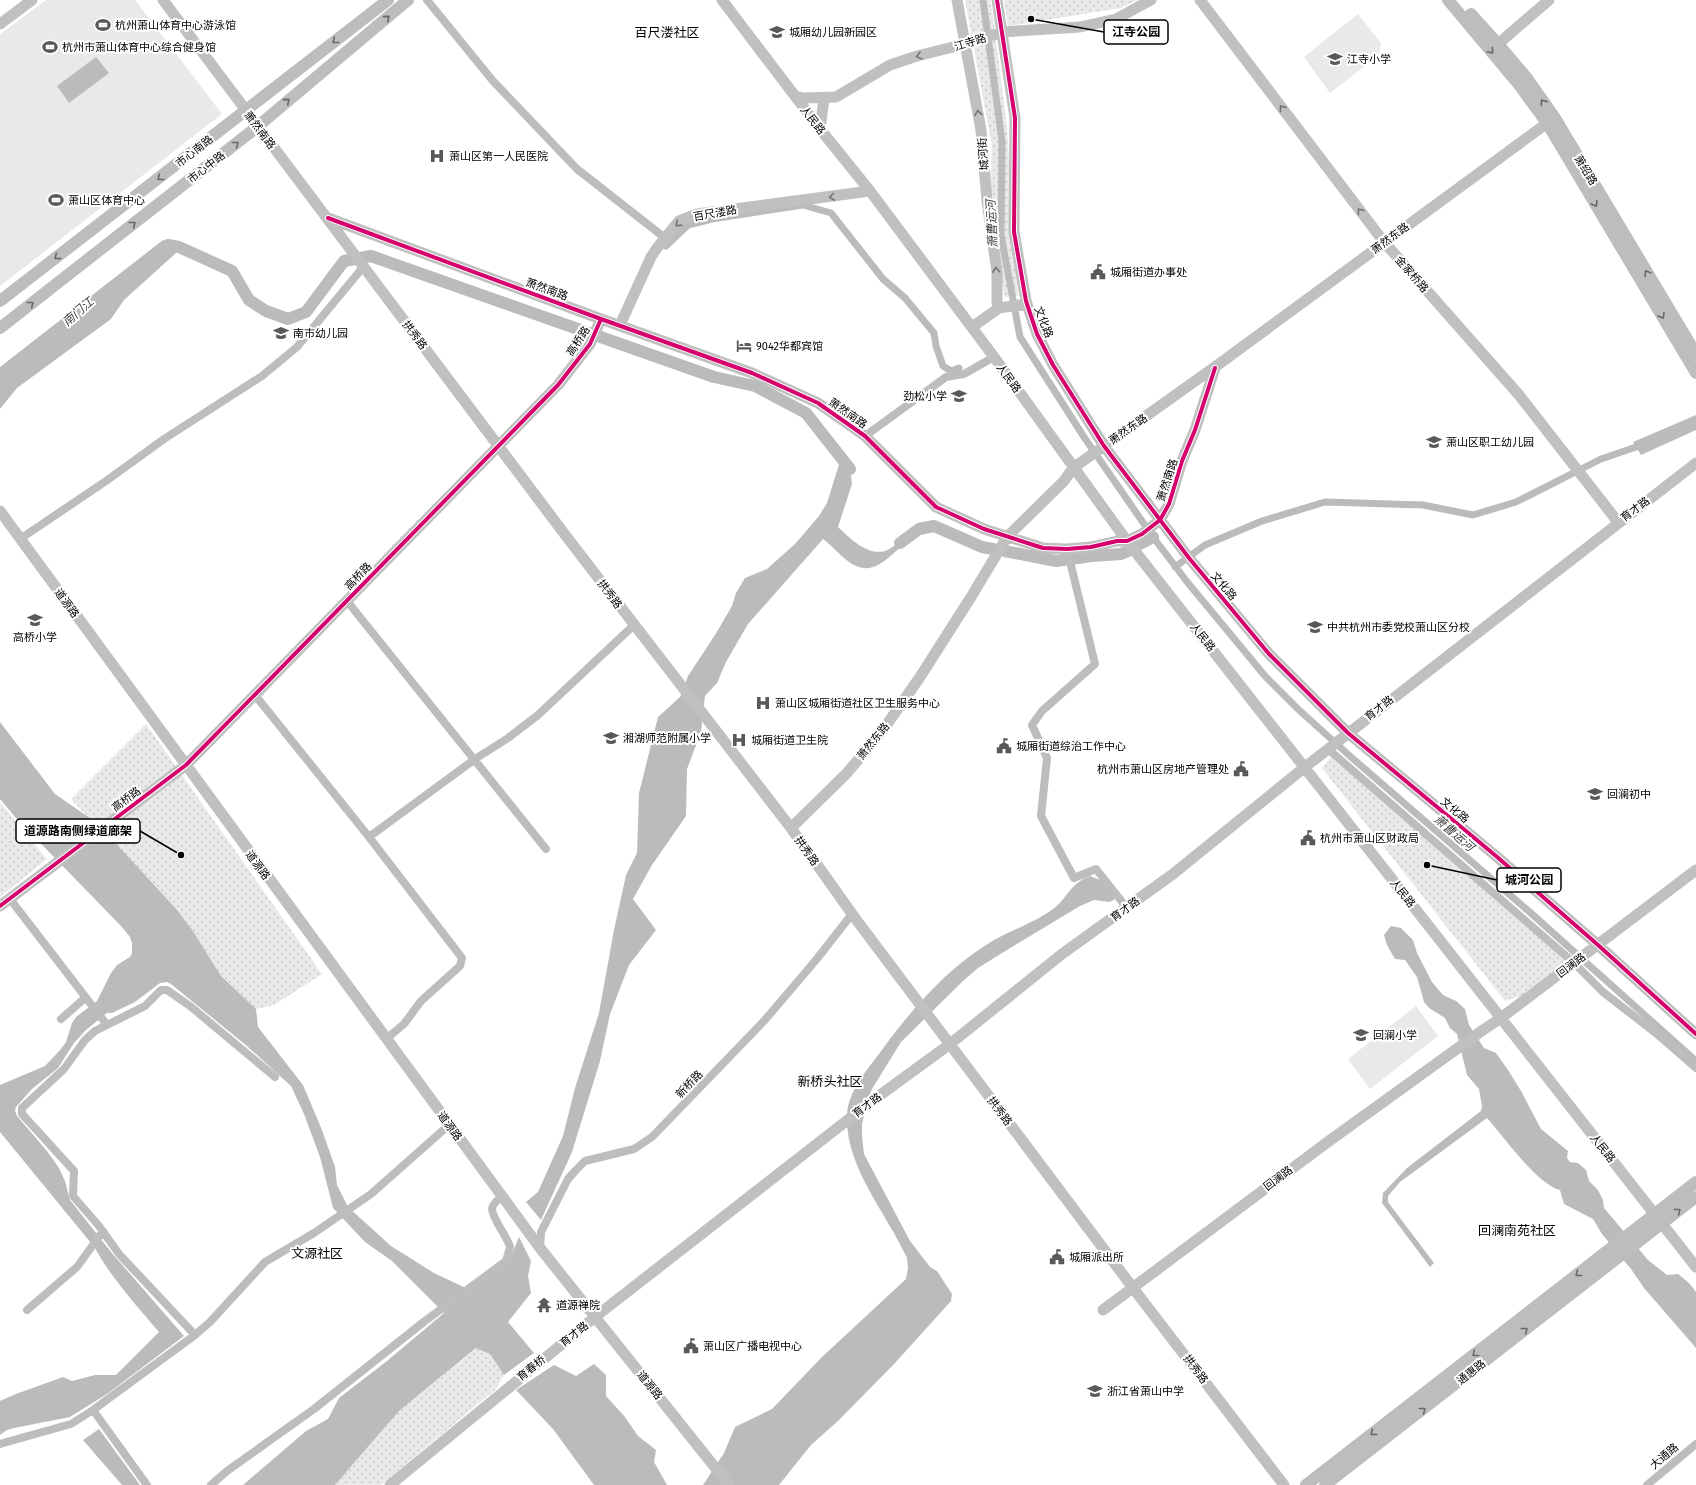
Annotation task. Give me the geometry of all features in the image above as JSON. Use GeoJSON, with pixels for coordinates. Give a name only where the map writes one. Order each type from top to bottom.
{"type":"FeatureCollection","features":[{"type":"Feature","properties":{"kind":"main road","name":"市心南路"},"geometry":{"type":"LineString","coordinates":[[0,301],[388,0]]}},
{"type":"Feature","properties":{"kind":"main road","name":"市心中路"},"geometry":{"type":"LineString","coordinates":[[0,328],[258,126],[408,0]]}},
{"type":"Feature","properties":{"kind":"main road"},"geometry":{"type":"LineString","coordinates":[[1448,0],[1520,86],[1551,120],[1696,373]]}},
{"type":"Feature","properties":{"kind":"main road","name":"萧绍路"},"geometry":{"type":"LineString","coordinates":[[1457,0],[1526,77],[1696,354]]}},
{"type":"Feature","properties":{"kind":"main road"},"geometry":{"type":"LineString","coordinates":[[1306,1485],[1634,1238],[1659,1218],[1696,1182]]}},
{"type":"Feature","properties":{"kind":"main road"},"geometry":{"type":"LineString","coordinates":[[1659,1218],[1696,1197]]}},
{"type":"Feature","properties":{"kind":"main road","name":"通惠路"},"geometry":{"type":"LineString","coordinates":[[1325,1485],[1613,1254]]}},
{"type":"Feature","properties":{"kind":"street"},"geometry":{"type":"LineString","coordinates":[[0,24],[32,0]]}},
{"type":"Feature","properties":{"kind":"street","name":"萧然南路"},"geometry":{"type":"LineString","coordinates":[[163,0],[328,218],[752,373],[818,403],[865,436],[936,507],[1007,537],[1043,548],[1067,550],[1091,547],[1117,541],[1128,541],[1142,534],[1158,522],[1169,504],[1215,368]]}},
{"type":"Feature","properties":{"kind":"street"},"geometry":{"type":"LineString","coordinates":[[427,0],[493,81],[576,168],[664,238]]}},
{"type":"Feature","properties":{"kind":"street","name":"人民路"},"geometry":{"type":"LineString","coordinates":[[722,0],[972,327],[1073,468],[1128,541],[1696,1266]]}},
{"type":"Feature","properties":{"kind":"street","name":"城河街"},"geometry":{"type":"LineString","coordinates":[[957,0],[962,44],[981,130],[987,201],[997,272],[997,302],[999,308]]}},
{"type":"Feature","properties":{"kind":"street","name":"文化路"},"geometry":{"type":"LineString","coordinates":[[997,0],[1015,118],[1014,232],[1027,304],[1037,334],[1052,365],[1102,448],[1158,522],[1180,546],[1269,654],[1348,733],[1496,856],[1598,945],[1696,1034]]}},
{"type":"Feature","properties":{"kind":"street","name":"江寺路"},"geometry":{"type":"LineString","coordinates":[[795,96],[824,99],[836,97],[890,65],[1002,32],[1080,27],[1116,19],[1151,0]]}},
{"type":"Feature","properties":{"kind":"street","name":"金家桥路"},"geometry":{"type":"LineString","coordinates":[[1200,0],[1384,242],[1519,395],[1618,522]]}},
{"type":"Feature","properties":{"kind":"street"},"geometry":{"type":"LineString","coordinates":[[1498,44],[1549,0]]}},
{"type":"Feature","properties":{"kind":"street"},"geometry":{"type":"LineString","coordinates":[[820,129],[824,99]]}},
{"type":"Feature","properties":{"kind":"street","name":"萧然东路"},"geometry":{"type":"LineString","coordinates":[[791,828],[847,772],[883,730],[971,597],[1007,537],[1064,481],[1073,468],[1215,368],[1551,120]]}},
{"type":"Feature","properties":{"kind":"street","name":"百尺溇路"},"geometry":{"type":"LineString","coordinates":[[620,325],[652,256],[664,238],[679,221],[697,214],[870,192]]}},
{"type":"Feature","properties":{"kind":"street","name":"拱秀路"},"geometry":{"type":"LineString","coordinates":[[328,218],[634,626],[791,828],[852,914],[1133,1288],[1284,1485]]}},
{"type":"Feature","properties":{"kind":"street"},"geometry":{"type":"LineString","coordinates":[[20,538],[106,481],[164,439],[262,376],[297,347],[364,266]]}},
{"type":"Feature","properties":{"kind":"street"},"geometry":{"type":"LineString","coordinates":[[972,327],[999,308],[1027,304]]}},
{"type":"Feature","properties":{"kind":"street","name":"高桥路"},"geometry":{"type":"LineString","coordinates":[[10,898],[186,765],[558,385],[590,344],[601,319]]}},
{"type":"Feature","properties":{"kind":"street"},"geometry":{"type":"LineString","coordinates":[[865,436],[946,377],[964,374],[994,357]]}},
{"type":"Feature","properties":{"kind":"street","name":"育才路"},"geometry":{"type":"LineString","coordinates":[[552,1352],[948,1040],[1062,954],[1173,874],[1348,733],[1696,463]]}},
{"type":"Feature","properties":{"kind":"street","name":"道源路"},"geometry":{"type":"LineString","coordinates":[[0,511],[517,1218],[729,1485]]}},
{"type":"Feature","properties":{"kind":"street"},"geometry":{"type":"LineString","coordinates":[[1067,550],[1095,664],[1042,711],[1032,724],[1047,758],[1041,816],[1074,878],[1096,869],[1127,908]]}},
{"type":"Feature","properties":{"kind":"street"},"geometry":{"type":"LineString","coordinates":[[347,601],[546,848]]}},
{"type":"Feature","properties":{"kind":"street"},"geometry":{"type":"LineString","coordinates":[[369,837],[538,715],[634,626]]}},
{"type":"Feature","properties":{"kind":"street"},"geometry":{"type":"LineString","coordinates":[[255,695],[369,837],[462,958],[460,966],[421,1001],[396,1032],[386,1039]]}},
{"type":"Feature","properties":{"kind":"street"},"geometry":{"type":"LineString","coordinates":[[1328,749],[1575,963],[1603,992],[1657,1034],[1696,1068]]}},
{"type":"Feature","properties":{"kind":"street","name":"回澜路"},"geometry":{"type":"LineString","coordinates":[[1103,1310],[1328,1141],[1501,1018],[1696,870]]}},
{"type":"Feature","properties":{"kind":"street"},"geometry":{"type":"LineString","coordinates":[[0,906],[10,898],[107,1025]]}},
{"type":"Feature","properties":{"kind":"street","name":"新桥路"},"geometry":{"type":"LineString","coordinates":[[540,1248],[541,1232],[568,1179],[576,1170],[585,1162],[634,1149],[652,1137],[764,1021],[816,960],[852,914]]}},
{"type":"Feature","properties":{"kind":"street"},"geometry":{"type":"LineString","coordinates":[[195,1335],[118,1254],[103,1231],[74,1196],[72,1189],[75,1176],[74,1171],[22,1114],[22,1108],[64,1069],[85,1040],[95,1031],[145,1006],[161,990],[167,990],[190,1006],[275,1076]]}},
{"type":"Feature","properties":{"kind":"street"},"geometry":{"type":"LineString","coordinates":[[61,1019],[88,1001]]}},
{"type":"Feature","properties":{"kind":"street"},"geometry":{"type":"LineString","coordinates":[[0,1444],[71,1424],[93,1410],[195,1335],[210,1322],[266,1262],[334,1220],[371,1194],[449,1125]]}},
{"type":"Feature","properties":{"kind":"street"},"geometry":{"type":"LineString","coordinates":[[211,1485],[227,1471],[314,1409],[437,1312],[503,1263],[508,1255],[510,1247],[508,1240],[494,1216],[492,1208],[502,1196]]}},
{"type":"Feature","properties":{"kind":"street"},"geometry":{"type":"LineString","coordinates":[[27,1310],[77,1267],[103,1231]]}},
{"type":"Feature","properties":{"kind":"street","name":"育春桥"},"geometry":{"type":"LineString","coordinates":[[390,1485],[552,1352]]}},
{"type":"Feature","properties":{"kind":"street"},"geometry":{"type":"LineString","coordinates":[[93,1410],[148,1485]]}},
{"type":"Feature","properties":{"kind":"street","name":"大通路"},"geometry":{"type":"LineString","coordinates":[[1647,1485],[1696,1444]]}},
{"type":"Feature","properties":{"kind":"shaded area","name":"萧山区体育中心"},"geometry":{"type":"Polygon","coordinates":[[[46,0],[135,0],[222,114],[0,286],[0,34],[46,0]]]}},
{"type":"Feature","properties":{"kind":"shaded area"},"geometry":{"type":"Polygon","coordinates":[[[965,0],[990,0],[993,15],[1007,128],[1018,296],[1004,297],[990,195],[992,146],[965,0]]]}},
{"type":"Feature","properties":{"kind":"shaded area"},"geometry":{"type":"Polygon","coordinates":[[[1004,0],[1137,0],[1121,8],[1008,26],[1004,0]]]}},
{"type":"Feature","properties":{"kind":"shaded area"},"geometry":{"type":"Polygon","coordinates":[[[1358,14],[1381,43],[1379,55],[1330,93],[1304,57],[1358,14]]]}},
{"type":"Feature","properties":{"kind":"shaded area"},"geometry":{"type":"Polygon","coordinates":[[[146,724],[322,974],[274,1005],[256,1009],[221,976],[193,931],[178,911],[71,799],[146,724]]]}},
{"type":"Feature","properties":{"kind":"shaded area"},"geometry":{"type":"Polygon","coordinates":[[[1331,757],[1568,962],[1521,996],[1505,1001],[1322,768],[1331,757]]]}},
{"type":"Feature","properties":{"kind":"shaded area"},"geometry":{"type":"Polygon","coordinates":[[[0,802],[47,859],[0,897],[0,802]]]}},
{"type":"Feature","properties":{"kind":"shaded area"},"geometry":{"type":"Polygon","coordinates":[[[1416,1006],[1438,1036],[1370,1089],[1348,1059],[1416,1006]]]}},
{"type":"Feature","properties":{"kind":"shaded area"},"geometry":{"type":"Polygon","coordinates":[[[477,1348],[490,1354],[504,1375],[496,1389],[381,1485],[335,1485],[399,1411],[477,1348]]]}},
{"type":"Feature","properties":{"kind":"water"},"geometry":{"type":"Polygon","coordinates":[[[96,57],[109,73],[69,103],[57,86],[96,57]]]}},
{"type":"Feature","properties":{"kind":"water","name":"南门江"},"geometry":{"type":"Polygon","coordinates":[[[163,240],[176,253],[124,300],[111,319],[17,388],[0,409],[0,367],[163,240]]]}},
{"type":"Feature","properties":{"kind":"water"},"geometry":{"type":"Polygon","coordinates":[[[1696,415],[1696,430],[1641,455],[1633,442],[1696,415]]]}},
{"type":"Feature","properties":{"kind":"water"},"geometry":{"type":"Polygon","coordinates":[[[841,458],[850,469],[852,484],[838,527],[859,545],[872,551],[885,551],[899,543],[903,545],[889,558],[877,566],[866,568],[852,564],[823,539],[748,624],[726,662],[717,683],[705,696],[701,732],[687,769],[686,816],[652,865],[633,899],[656,930],[629,965],[610,1014],[600,1061],[572,1152],[541,1220],[526,1202],[538,1192],[563,1136],[575,1088],[599,1013],[614,930],[626,875],[637,853],[639,793],[658,717],[680,697],[688,676],[732,606],[736,593],[745,578],[767,569],[795,544],[819,516],[827,503],[841,458]]]}},
{"type":"Feature","properties":{"kind":"water"},"geometry":{"type":"Polygon","coordinates":[[[0,722],[55,794],[97,823],[178,911],[193,931],[221,976],[256,1009],[258,1027],[303,1085],[322,1130],[335,1167],[337,1185],[348,1207],[391,1246],[434,1273],[472,1291],[509,1261],[519,1237],[531,1261],[528,1276],[531,1293],[508,1322],[534,1353],[504,1375],[490,1354],[476,1348],[399,1411],[335,1485],[243,1485],[306,1431],[328,1419],[339,1398],[387,1361],[444,1313],[392,1261],[365,1242],[333,1208],[320,1157],[304,1114],[291,1086],[247,1046],[167,982],[160,983],[135,1002],[112,1013],[107,1013],[86,1030],[74,1043],[58,1068],[32,1089],[16,1107],[15,1111],[17,1116],[47,1151],[59,1168],[65,1181],[70,1200],[111,1252],[184,1336],[107,1394],[70,1417],[14,1428],[7,1430],[0,1435],[0,1401],[63,1377],[72,1381],[95,1375],[116,1375],[159,1332],[117,1281],[95,1248],[0,1132],[0,1085],[45,1066],[61,1049],[66,1042],[72,1023],[76,1017],[97,1001],[111,973],[117,965],[130,957],[132,953],[132,943],[130,937],[121,926],[15,817],[0,799],[0,722]]]}},
{"type":"Feature","properties":{"kind":"water"},"geometry":{"type":"Polygon","coordinates":[[[1090,876],[1100,880],[1114,897],[1114,900],[1109,902],[1094,900],[1080,906],[978,968],[901,1042],[872,1089],[868,1099],[862,1124],[864,1154],[910,1241],[930,1267],[937,1271],[952,1294],[951,1301],[895,1363],[838,1421],[811,1445],[779,1485],[703,1485],[724,1453],[735,1427],[772,1409],[822,1357],[906,1279],[908,1268],[907,1258],[868,1189],[853,1153],[848,1134],[848,1106],[858,1082],[914,1009],[941,981],[970,956],[986,945],[1037,919],[1053,909],[1077,883],[1090,876]]]}},
{"type":"Feature","properties":{"kind":"water"},"geometry":{"type":"Polygon","coordinates":[[[1391,926],[1401,928],[1413,940],[1417,953],[1432,982],[1443,995],[1456,1001],[1465,1009],[1469,1025],[1484,1048],[1496,1053],[1508,1070],[1541,1129],[1568,1151],[1567,1158],[1570,1162],[1578,1163],[1586,1170],[1589,1181],[1598,1190],[1603,1200],[1604,1208],[1648,1260],[1667,1275],[1678,1274],[1689,1283],[1696,1292],[1696,1348],[1644,1288],[1631,1269],[1602,1234],[1593,1219],[1564,1204],[1560,1190],[1551,1186],[1531,1170],[1487,1118],[1400,1182],[1388,1196],[1388,1202],[1434,1263],[1430,1267],[1382,1203],[1383,1193],[1407,1168],[1481,1111],[1482,1106],[1479,1089],[1467,1075],[1457,1034],[1450,1028],[1445,1018],[1429,1008],[1424,1002],[1417,977],[1405,960],[1395,959],[1387,945],[1384,935],[1391,926]]]}},
{"type":"Feature","properties":{"kind":"water"},"geometry":{"type":"Polygon","coordinates":[[[594,1364],[606,1375],[606,1396],[625,1417],[638,1436],[656,1450],[654,1462],[667,1485],[594,1485],[553,1429],[516,1390],[554,1365],[576,1376],[594,1364]]]}},
{"type":"Feature","properties":{"kind":"water"},"geometry":{"type":"Polygon","coordinates":[[[99,1429],[140,1485],[122,1485],[83,1440],[99,1429]]]}},
{"type":"Feature","properties":{"kind":"waterway","name":"萧曹运河"},"geometry":{"type":"LineString","coordinates":[[983,0],[1002,141],[1001,235],[1020,337],[1084,437],[1153,537],[1188,583],[1265,676],[1299,710],[1351,757],[1533,915],[1696,1061]]}},
{"type":"Feature","properties":{"kind":"waterway"},"geometry":{"type":"LineString","coordinates":[[666,246],[688,225],[712,219],[803,205],[831,213],[883,279],[905,298],[934,333],[936,346],[943,366],[951,371],[959,368]]}},
{"type":"Feature","properties":{"kind":"waterway"},"geometry":{"type":"LineString","coordinates":[[168,245],[179,247],[232,271],[249,300],[266,311],[288,319],[306,312],[344,261],[371,256],[714,377],[755,386],[806,413],[850,469]]}},
{"type":"Feature","properties":{"kind":"waterway"},"geometry":{"type":"LineString","coordinates":[[1175,567],[1205,545],[1262,521],[1325,502],[1423,505],[1473,515],[1516,502],[1601,459],[1636,447]]}},
{"type":"Feature","properties":{"kind":"waterway"},"geometry":{"type":"LineString","coordinates":[[900,543],[919,529],[934,526],[982,547],[993,549]]}},
{"type":"Feature","properties":{"kind":"waterway"},"geometry":{"type":"LineString","coordinates":[[1138,545],[1153,537]]}},
{"type":"Feature","properties":{"kind":"waterway"},"geometry":{"type":"LineString","coordinates":[[1005,551],[1056,561],[1121,554],[1128,551]]}},
{"type":"Feature","properties":{"kind":"cycle path"},"geometry":{"type":"LineString","coordinates":[[997,0],[1015,118],[1014,232],[1026,301],[1037,334],[1053,365],[1104,446],[1189,558],[1269,654],[1348,733],[1496,856],[1598,945],[1696,1034]]}},
{"type":"Feature","properties":{"kind":"cycle path"},"geometry":{"type":"LineString","coordinates":[[328,218],[752,373],[818,403],[865,436],[936,507],[984,529],[1043,548],[1067,549],[1091,547],[1117,541],[1127,541],[1142,534],[1160,520],[1169,504],[1182,461],[1195,430],[1215,368]]}},
{"type":"Feature","properties":{"kind":"cycle path"},"geometry":{"type":"LineString","coordinates":[[0,906],[186,765],[558,385],[590,344],[601,319]]}},
{"type":"Feature","properties":{"kind":"place","name":"江寺公园"},"geometry":{"type":"Point","coordinates":[1031,19]}},
{"type":"Feature","properties":{"kind":"place","name":"杭州萧山体育中心游泳馆"},"geometry":{"type":"Point","coordinates":[103,25]}},
{"type":"Feature","properties":{"kind":"place","name":"城厢幼儿园新园区"},"geometry":{"type":"Point","coordinates":[777,32]}},
{"type":"Feature","properties":{"kind":"place","name":"杭州市萧山体育中心综合健身馆"},"geometry":{"type":"Point","coordinates":[50,47]}},
{"type":"Feature","properties":{"kind":"place","name":"江寺小学"},"geometry":{"type":"Point","coordinates":[1335,59]}},
{"type":"Feature","properties":{"kind":"place","name":"萧山区第一人民医院"},"geometry":{"type":"Point","coordinates":[437,156]}},
{"type":"Feature","properties":{"kind":"place","name":"萧山区体育中心"},"geometry":{"type":"Point","coordinates":[56,200]}},
{"type":"Feature","properties":{"kind":"place","name":"城厢街道办事处"},"geometry":{"type":"Point","coordinates":[1098,272]}},
{"type":"Feature","properties":{"kind":"place","name":"南市幼儿园"},"geometry":{"type":"Point","coordinates":[281,333]}},
{"type":"Feature","properties":{"kind":"place","name":"9042华都宾馆"},"geometry":{"type":"Point","coordinates":[744,346]}},
{"type":"Feature","properties":{"kind":"place","name":"劲松小学"},"geometry":{"type":"Point","coordinates":[959,396]}},
{"type":"Feature","properties":{"kind":"place","name":"萧山区职工幼儿园"},"geometry":{"type":"Point","coordinates":[1434,442]}},
{"type":"Feature","properties":{"kind":"place","name":"高桥小学"},"geometry":{"type":"Point","coordinates":[35,620]}},
{"type":"Feature","properties":{"kind":"place","name":"中共杭州市委党校萧山区分校"},"geometry":{"type":"Point","coordinates":[1315,627]}},
{"type":"Feature","properties":{"kind":"place","name":"萧山区城厢街道社区卫生服务中心"},"geometry":{"type":"Point","coordinates":[763,703]}},
{"type":"Feature","properties":{"kind":"place","name":"湘湖师范附属小学"},"geometry":{"type":"Point","coordinates":[611,738]}},
{"type":"Feature","properties":{"kind":"place","name":"城厢街道卫生院"},"geometry":{"type":"Point","coordinates":[739,740]}},
{"type":"Feature","properties":{"kind":"place","name":"城厢街道综治工作中心"},"geometry":{"type":"Point","coordinates":[1004,746]}},
{"type":"Feature","properties":{"kind":"place","name":"杭州市萧山区房地产管理处"},"geometry":{"type":"Point","coordinates":[1241,769]}},
{"type":"Feature","properties":{"kind":"place","name":"回澜初中"},"geometry":{"type":"Point","coordinates":[1595,794]}},
{"type":"Feature","properties":{"kind":"place","name":"杭州市萧山区财政局"},"geometry":{"type":"Point","coordinates":[1308,838]}},
{"type":"Feature","properties":{"kind":"place","name":"道源路南侧绿道廊架"},"geometry":{"type":"Point","coordinates":[181,855]}},
{"type":"Feature","properties":{"kind":"place","name":"城河公园"},"geometry":{"type":"Point","coordinates":[1427,865]}},
{"type":"Feature","properties":{"kind":"place","name":"回澜小学"},"geometry":{"type":"Point","coordinates":[1361,1035]}},
{"type":"Feature","properties":{"kind":"place","name":"城厢派出所"},"geometry":{"type":"Point","coordinates":[1057,1257]}},
{"type":"Feature","properties":{"kind":"place","name":"道源禅院"},"geometry":{"type":"Point","coordinates":[544,1305]}},
{"type":"Feature","properties":{"kind":"place","name":"萧山区广播电视中心"},"geometry":{"type":"Point","coordinates":[691,1346]}},
{"type":"Feature","properties":{"kind":"place","name":"浙江省萧山中学"},"geometry":{"type":"Point","coordinates":[1095,1391]}},
{"type":"Feature","properties":{"kind":"district","name":"百尺溇社区"},"geometry":{"type":"Point","coordinates":[667,32]}},
{"type":"Feature","properties":{"kind":"district","name":"新桥头社区"},"geometry":{"type":"Point","coordinates":[830,1081]}},
{"type":"Feature","properties":{"kind":"district","name":"回澜南苑社区"},"geometry":{"type":"Point","coordinates":[1517,1230]}},
{"type":"Feature","properties":{"kind":"district","name":"文源社区"},"geometry":{"type":"Point","coordinates":[317,1253]}}]}
